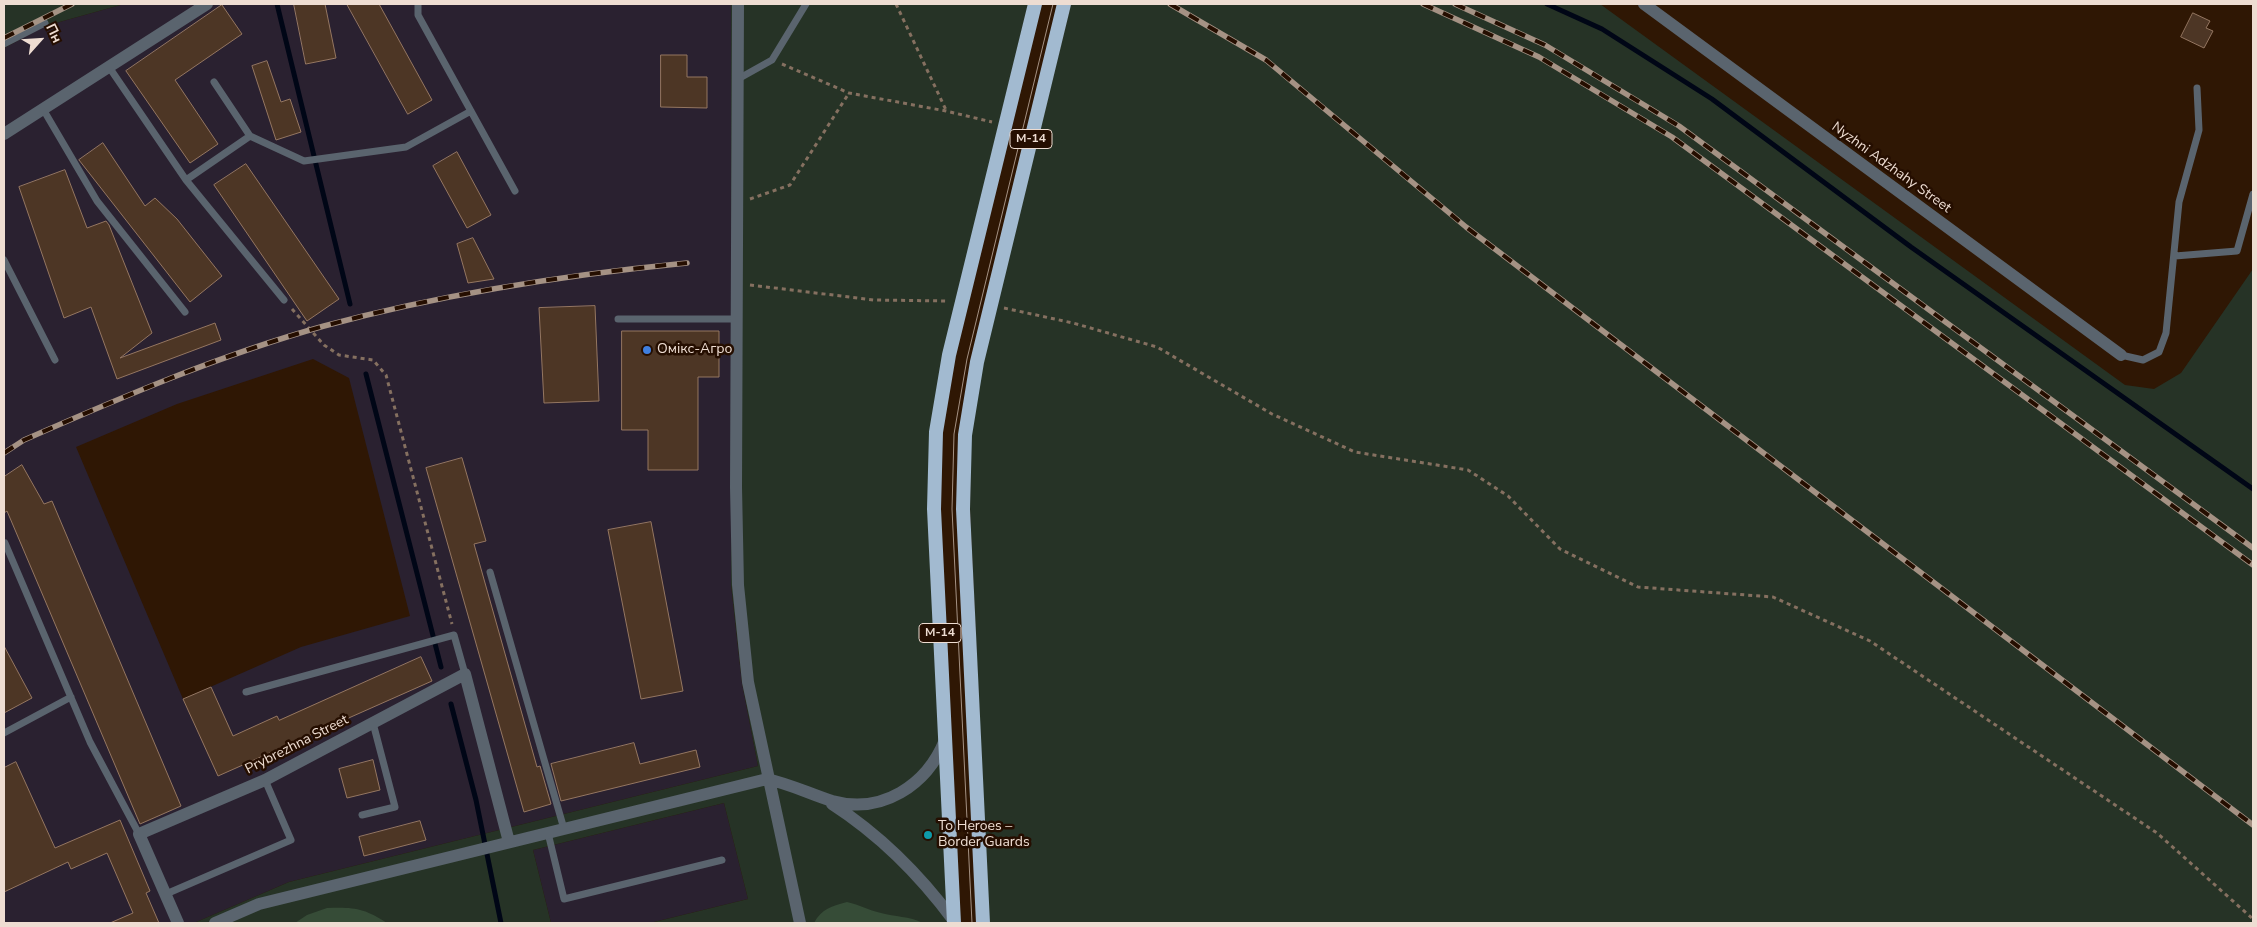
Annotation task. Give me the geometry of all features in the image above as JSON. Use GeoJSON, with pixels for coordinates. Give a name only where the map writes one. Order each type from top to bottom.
{"type":"FeatureCollection","features":[{"type":"Feature","properties":{"kind":"highway","name":"М-14"},"geometry":{"type":"LineString","coordinates":[[954,922],[934,471],[941,393],[1035,4]]}},
{"type":"Feature","properties":{"kind":"highway","name":"М-14"},"geometry":{"type":"LineString","coordinates":[[983,923],[963,481],[967,416],[980,351],[1064,4]]}},
{"type":"Feature","properties":{"kind":"street"},"geometry":{"type":"LineString","coordinates":[[4,134],[207,4]]}},
{"type":"Feature","properties":{"kind":"street"},"geometry":{"type":"LineString","coordinates":[[738,4],[738,585],[748,682],[767,778],[800,923]]}},
{"type":"Feature","properties":{"kind":"street","name":"Nyzhni Adzhahy Street"},"geometry":{"type":"LineString","coordinates":[[1644,4],[2121,356]]}},
{"type":"Feature","properties":{"kind":"street"},"geometry":{"type":"LineString","coordinates":[[466,674],[504,843]]}},
{"type":"Feature","properties":{"kind":"street","name":"Prybrezhna Street"},"geometry":{"type":"LineString","coordinates":[[139,834],[265,780],[466,674]]}},
{"type":"Feature","properties":{"kind":"street"},"geometry":{"type":"LineString","coordinates":[[215,923],[259,904],[767,778],[839,802],[875,803],[901,794],[924,776],[940,753],[945,740]]}},
{"type":"Feature","properties":{"kind":"street"},"geometry":{"type":"LineString","coordinates":[[819,796],[863,825],[903,860],[954,922]]}},
{"type":"Feature","properties":{"kind":"street"},"geometry":{"type":"LineString","coordinates":[[139,834],[178,923]]}},
{"type":"Feature","properties":{"kind":"lane"},"geometry":{"type":"LineString","coordinates":[[418,4],[418,16],[515,191]]}},
{"type":"Feature","properties":{"kind":"lane"},"geometry":{"type":"LineString","coordinates":[[738,79],[772,60],[806,4]]}},
{"type":"Feature","properties":{"kind":"lane"},"geometry":{"type":"LineString","coordinates":[[4,44],[45,23]]}},
{"type":"Feature","properties":{"kind":"lane"},"geometry":{"type":"LineString","coordinates":[[109,67],[186,180],[284,300]]}},
{"type":"Feature","properties":{"kind":"lane"},"geometry":{"type":"LineString","coordinates":[[214,82],[250,136],[304,161],[406,147],[471,111]]}},
{"type":"Feature","properties":{"kind":"lane"},"geometry":{"type":"LineString","coordinates":[[2121,356],[2143,360],[2158,352],[2166,332],[2179,202],[2199,130],[2197,88]]}},
{"type":"Feature","properties":{"kind":"lane"},"geometry":{"type":"LineString","coordinates":[[43,109],[97,201],[185,312]]}},
{"type":"Feature","properties":{"kind":"lane"},"geometry":{"type":"LineString","coordinates":[[186,180],[250,136]]}},
{"type":"Feature","properties":{"kind":"lane"},"geometry":{"type":"LineString","coordinates":[[2175,256],[2236,251],[2253,194]]}},
{"type":"Feature","properties":{"kind":"lane"},"geometry":{"type":"LineString","coordinates":[[4,260],[55,360]]}},
{"type":"Feature","properties":{"kind":"lane"},"geometry":{"type":"LineString","coordinates":[[618,319],[737,319]]}},
{"type":"Feature","properties":{"kind":"lane"},"geometry":{"type":"LineString","coordinates":[[5,543],[90,742],[139,834]]}},
{"type":"Feature","properties":{"kind":"lane"},"geometry":{"type":"LineString","coordinates":[[490,572],[564,829]]}},
{"type":"Feature","properties":{"kind":"lane"},"geometry":{"type":"LineString","coordinates":[[246,692],[454,635],[466,674]]}},
{"type":"Feature","properties":{"kind":"lane"},"geometry":{"type":"LineString","coordinates":[[4,733],[71,697]]}},
{"type":"Feature","properties":{"kind":"lane"},"geometry":{"type":"LineString","coordinates":[[362,815],[395,806],[373,723]]}},
{"type":"Feature","properties":{"kind":"lane"},"geometry":{"type":"LineString","coordinates":[[166,894],[291,840],[265,780]]}},
{"type":"Feature","properties":{"kind":"lane"},"geometry":{"type":"LineString","coordinates":[[548,833],[564,899],[722,860]]}},
{"type":"Feature","properties":{"kind":"path"},"geometry":{"type":"LineString","coordinates":[[896,4],[946,110]]}},
{"type":"Feature","properties":{"kind":"path"},"geometry":{"type":"LineString","coordinates":[[772,60],[849,93],[946,110],[994,122]]}},
{"type":"Feature","properties":{"kind":"path"},"geometry":{"type":"LineString","coordinates":[[737,203],[790,185],[849,93]]}},
{"type":"Feature","properties":{"kind":"path"},"geometry":{"type":"LineString","coordinates":[[737,283],[874,300],[956,301]]}},
{"type":"Feature","properties":{"kind":"path"},"geometry":{"type":"LineString","coordinates":[[284,300],[324,345],[339,355],[373,360],[386,375],[454,635]]}},
{"type":"Feature","properties":{"kind":"path"},"geometry":{"type":"LineString","coordinates":[[997,306],[1072,323],[1157,347],[1272,414],[1355,452],[1468,470],[1508,496],[1560,549],[1638,587],[1772,597],[1870,642],[2157,833],[2253,919]]}},
{"type":"Feature","properties":{"kind":"shaded area"},"geometry":{"type":"Polygon","coordinates":[[[124,4],[731,4],[731,585],[742,683],[758,766],[289,882],[194,923],[4,923],[4,48],[45,26],[124,4]],[[313,359],[177,404],[76,447],[183,699],[301,647],[410,616],[349,378],[313,359]]]}},
{"type":"Feature","properties":{"kind":"shaded area"},"geometry":{"type":"Polygon","coordinates":[[[724,803],[748,899],[650,923],[551,923],[533,850],[724,803]]]}},
{"type":"Feature","properties":{"kind":"green space"},"geometry":{"type":"Polygon","coordinates":[[[4,4],[124,4],[45,26],[4,48],[4,4]]]}},
{"type":"Feature","properties":{"kind":"green space"},"geometry":{"type":"Polygon","coordinates":[[[731,4],[1028,4],[943,354],[930,431],[928,510],[948,923],[650,923],[748,899],[724,803],[533,850],[551,923],[194,923],[289,882],[758,766],[742,683],[731,585],[731,4]]]}},
{"type":"Feature","properties":{"kind":"green space"},"geometry":{"type":"Polygon","coordinates":[[[1071,4],[1600,4],[2125,385],[2154,389],[2181,373],[2253,269],[2253,923],[989,923],[970,508],[971,435],[983,363],[1071,4]]]}},
{"type":"Feature","properties":{"kind":"green space"},"geometry":{"type":"Polygon","coordinates":[[[847,902],[876,912],[923,923],[814,923],[820,914],[836,905],[847,902]]]}},
{"type":"Feature","properties":{"kind":"green space"},"geometry":{"type":"Polygon","coordinates":[[[327,908],[358,909],[372,914],[387,923],[295,923],[307,915],[327,908]]]}},
{"type":"Feature","properties":{"kind":"building"},"geometry":{"type":"Polygon","coordinates":[[[294,4],[325,4],[336,58],[306,64],[294,4]]]}},
{"type":"Feature","properties":{"kind":"building"},"geometry":{"type":"Polygon","coordinates":[[[347,4],[379,4],[432,100],[408,114],[347,4]]]}},
{"type":"Feature","properties":{"kind":"building"},"geometry":{"type":"Polygon","coordinates":[[[222,5],[242,34],[175,80],[218,144],[190,163],[126,71],[222,5]]]}},
{"type":"Feature","properties":{"kind":"building"},"geometry":{"type":"Polygon","coordinates":[[[2193,13],[2210,21],[2206,28],[2213,31],[2204,48],[2181,37],[2193,13]]]}},
{"type":"Feature","properties":{"kind":"building"},"geometry":{"type":"Polygon","coordinates":[[[661,55],[687,55],[687,77],[707,77],[707,108],[661,107],[661,55]]]}},
{"type":"Feature","properties":{"kind":"building"},"geometry":{"type":"Polygon","coordinates":[[[267,61],[281,102],[290,99],[301,132],[276,140],[252,66],[267,61]]]}},
{"type":"Feature","properties":{"kind":"building"},"geometry":{"type":"Polygon","coordinates":[[[103,143],[145,206],[155,198],[177,219],[222,276],[190,302],[79,160],[103,143]]]}},
{"type":"Feature","properties":{"kind":"building"},"geometry":{"type":"Polygon","coordinates":[[[457,152],[491,215],[467,228],[433,166],[457,152]]]}},
{"type":"Feature","properties":{"kind":"building"},"geometry":{"type":"Polygon","coordinates":[[[246,164],[339,299],[307,321],[214,185],[246,164]]]}},
{"type":"Feature","properties":{"kind":"building"},"geometry":{"type":"Polygon","coordinates":[[[65,170],[87,228],[106,221],[109,225],[152,333],[120,358],[215,323],[221,340],[117,379],[91,307],[64,318],[19,187],[65,170]]]}},
{"type":"Feature","properties":{"kind":"building"},"geometry":{"type":"Polygon","coordinates":[[[473,238],[494,279],[468,283],[457,244],[473,238]]]}},
{"type":"Feature","properties":{"kind":"building"},"geometry":{"type":"Polygon","coordinates":[[[595,306],[599,401],[544,403],[539,308],[595,306]]]}},
{"type":"Feature","properties":{"kind":"building"},"geometry":{"type":"Polygon","coordinates":[[[622,331],[719,331],[719,377],[698,377],[698,470],[648,470],[648,430],[622,430],[622,331]]]}},
{"type":"Feature","properties":{"kind":"building"},"geometry":{"type":"Polygon","coordinates":[[[462,458],[486,541],[474,544],[537,767],[540,766],[551,804],[524,812],[426,468],[462,458]]]}},
{"type":"Feature","properties":{"kind":"building"},"geometry":{"type":"Polygon","coordinates":[[[22,465],[44,504],[52,501],[181,806],[140,824],[7,511],[4,513],[4,477],[22,465]]]}},
{"type":"Feature","properties":{"kind":"building"},"geometry":{"type":"Polygon","coordinates":[[[651,522],[683,691],[641,699],[608,530],[651,522]]]}},
{"type":"Feature","properties":{"kind":"building"},"geometry":{"type":"Polygon","coordinates":[[[4,646],[32,698],[4,713],[4,646]]]}},
{"type":"Feature","properties":{"kind":"building"},"geometry":{"type":"Polygon","coordinates":[[[421,657],[432,681],[218,776],[183,699],[211,687],[233,736],[277,716],[279,720],[421,657]]]}},
{"type":"Feature","properties":{"kind":"building"},"geometry":{"type":"Polygon","coordinates":[[[634,743],[640,764],[696,750],[700,767],[561,801],[551,764],[634,743]]]}},
{"type":"Feature","properties":{"kind":"building"},"geometry":{"type":"Polygon","coordinates":[[[373,760],[380,790],[347,798],[339,769],[373,760]]]}},
{"type":"Feature","properties":{"kind":"building"},"geometry":{"type":"Polygon","coordinates":[[[16,762],[55,848],[120,820],[150,891],[146,893],[159,923],[110,923],[133,913],[107,853],[71,869],[68,862],[4,892],[4,768],[16,762]]]}},
{"type":"Feature","properties":{"kind":"building"},"geometry":{"type":"Polygon","coordinates":[[[420,821],[426,840],[364,856],[359,837],[420,821]]]}},
{"type":"Feature","properties":{"kind":"waterway"},"geometry":{"type":"LineString","coordinates":[[277,4],[350,304]]}},
{"type":"Feature","properties":{"kind":"waterway"},"geometry":{"type":"LineString","coordinates":[[1547,4],[1602,29],[1712,99],[1911,247],[2253,489]]}},
{"type":"Feature","properties":{"kind":"waterway"},"geometry":{"type":"LineString","coordinates":[[366,374],[441,667]]}},
{"type":"Feature","properties":{"kind":"waterway"},"geometry":{"type":"LineString","coordinates":[[451,704],[476,800],[501,923]]}},
{"type":"Feature","properties":{"kind":"tram line"},"geometry":{"type":"LineString","coordinates":[[972,923],[952,509],[954,434],[967,359],[1053,4]]}},
{"type":"Feature","properties":{"kind":"railway"},"geometry":{"type":"LineString","coordinates":[[4,38],[72,4]]}},
{"type":"Feature","properties":{"kind":"railway"},"geometry":{"type":"LineString","coordinates":[[1170,4],[1266,60],[1466,227],[2253,825]]}},
{"type":"Feature","properties":{"kind":"railway"},"geometry":{"type":"LineString","coordinates":[[1423,4],[1539,57],[1672,137],[2253,565]]}},
{"type":"Feature","properties":{"kind":"railway"},"geometry":{"type":"LineString","coordinates":[[1455,4],[1545,45],[1679,126],[2253,548]]}},
{"type":"Feature","properties":{"kind":"railway"},"geometry":{"type":"LineString","coordinates":[[4,453],[24,440],[209,363],[324,326],[414,304],[504,287],[595,273],[687,263]]}},
{"type":"Feature","properties":{"kind":"place","name":"Омiкс-Агро"},"geometry":{"type":"Point","coordinates":[647,350]}},
{"type":"Feature","properties":{"kind":"place","name":"To Heroes – Border Guards"},"geometry":{"type":"Point","coordinates":[928,835]}}]}
